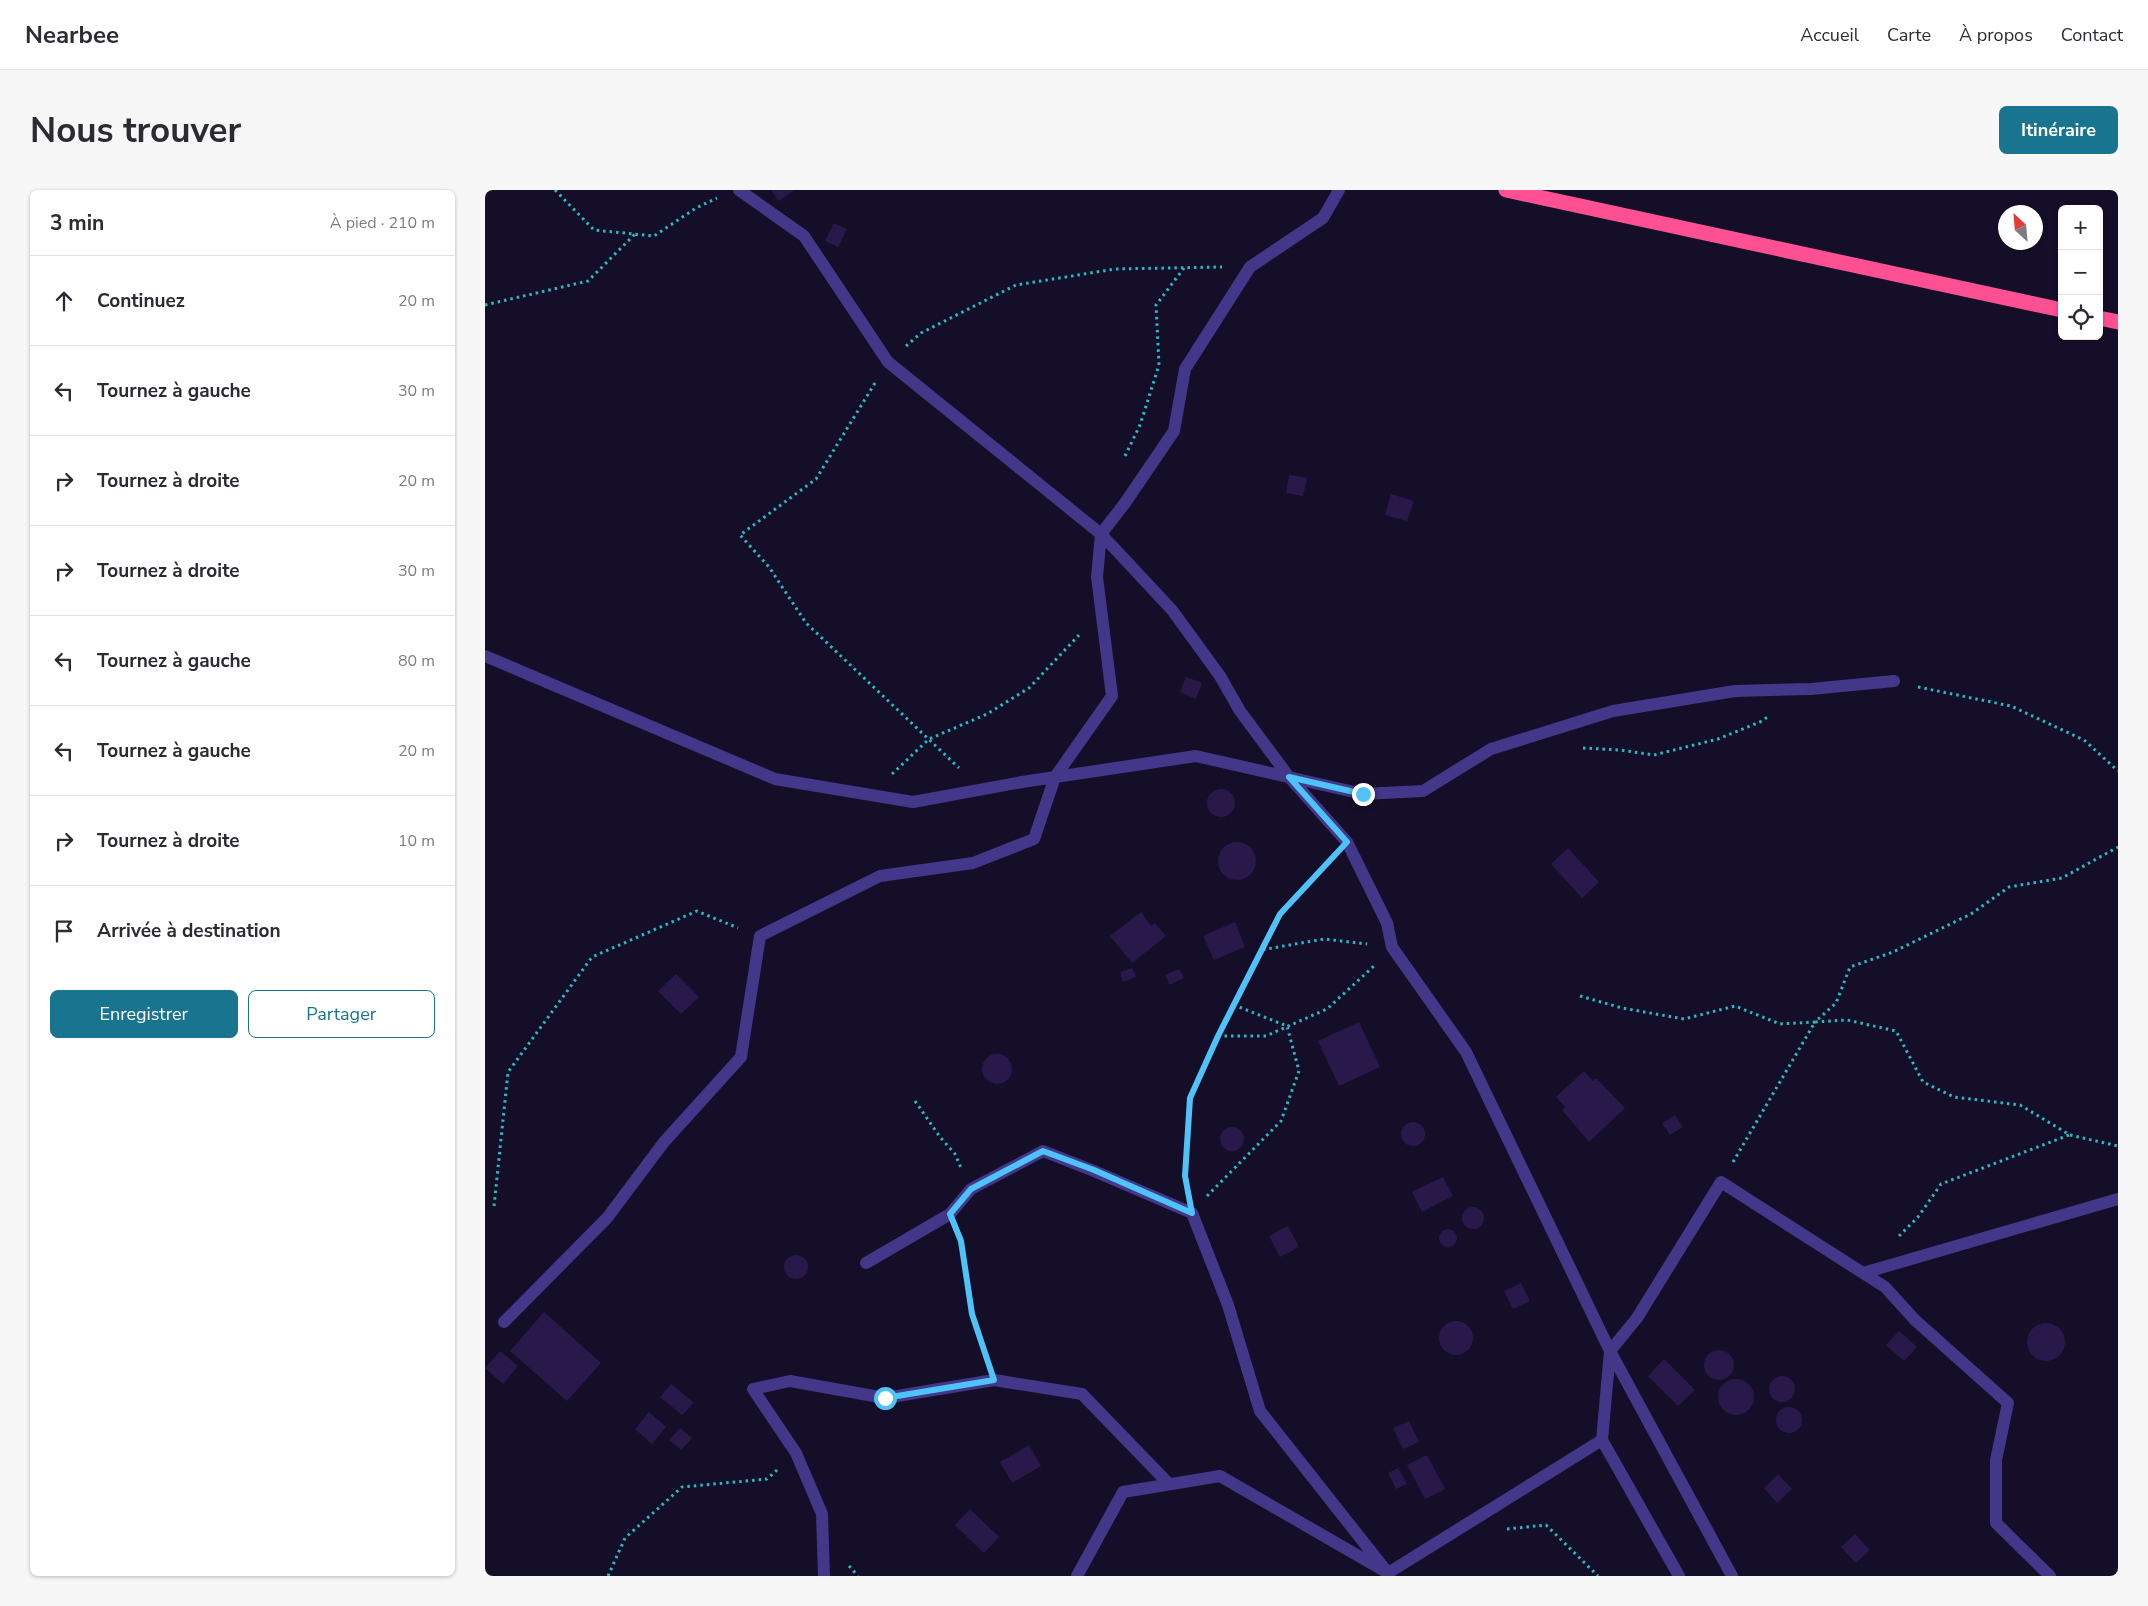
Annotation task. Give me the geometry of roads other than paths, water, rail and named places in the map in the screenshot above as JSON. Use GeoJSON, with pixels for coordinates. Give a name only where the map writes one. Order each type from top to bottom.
{"type":"FeatureCollection","features":[{"type":"Feature","properties":{"kind":"highway"},"geometry":{"type":"LineString","coordinates":[[1506,190],[2058,309]]}},
{"type":"Feature","properties":{"kind":"highway"},"geometry":{"type":"LineString","coordinates":[[2103,319],[2118,322]]}},
{"type":"Feature","properties":{"kind":"street"},"geometry":{"type":"LineString","coordinates":[[739,190],[804,236],[888,362],[1101,534],[1172,610],[1221,676],[1240,711],[1289,777],[1347,842],[1387,924],[1392,947],[1466,1052],[1610,1351],[1732,1576]]}},
{"type":"Feature","properties":{"kind":"street"},"geometry":{"type":"LineString","coordinates":[[504,1322],[607,1218],[664,1142],[741,1058],[760,936],[880,876],[973,863],[1034,840],[1055,777],[1112,696],[1097,577],[1101,534],[1125,503],[1174,431],[1185,369],[1250,267],[1323,218],[1339,190]]}},
{"type":"Feature","properties":{"kind":"street"},"geometry":{"type":"LineString","coordinates":[[485,656],[775,779],[913,802],[981,789],[1196,756],[1363,794],[1423,790],[1491,748],[1613,710],[1735,691],[1811,689],[1894,682]]}},
{"type":"Feature","properties":{"kind":"street"},"geometry":{"type":"LineString","coordinates":[[866,1263],[950,1214],[971,1189],[1043,1151],[1094,1170],[1192,1213],[1228,1305],[1260,1411],[1386,1575]]}},
{"type":"Feature","properties":{"kind":"street"},"geometry":{"type":"LineString","coordinates":[[1679,1576],[1601,1440],[1610,1351],[1637,1318],[1721,1182],[1885,1288],[1915,1320],[2008,1403],[1996,1460],[1996,1523],[2050,1576]]}},
{"type":"Feature","properties":{"kind":"street"},"geometry":{"type":"LineString","coordinates":[[1863,1273],[2118,1199]]}},
{"type":"Feature","properties":{"kind":"street"},"geometry":{"type":"LineString","coordinates":[[824,1576],[822,1514],[796,1454],[753,1389],[790,1381],[885,1398],[994,1380],[1082,1394],[1169,1484]]}},
{"type":"Feature","properties":{"kind":"street"},"geometry":{"type":"LineString","coordinates":[[1386,1575],[1601,1440]]}},
{"type":"Feature","properties":{"kind":"street"},"geometry":{"type":"LineString","coordinates":[[1077,1576],[1123,1492],[1220,1476],[1386,1575]]}}]}
